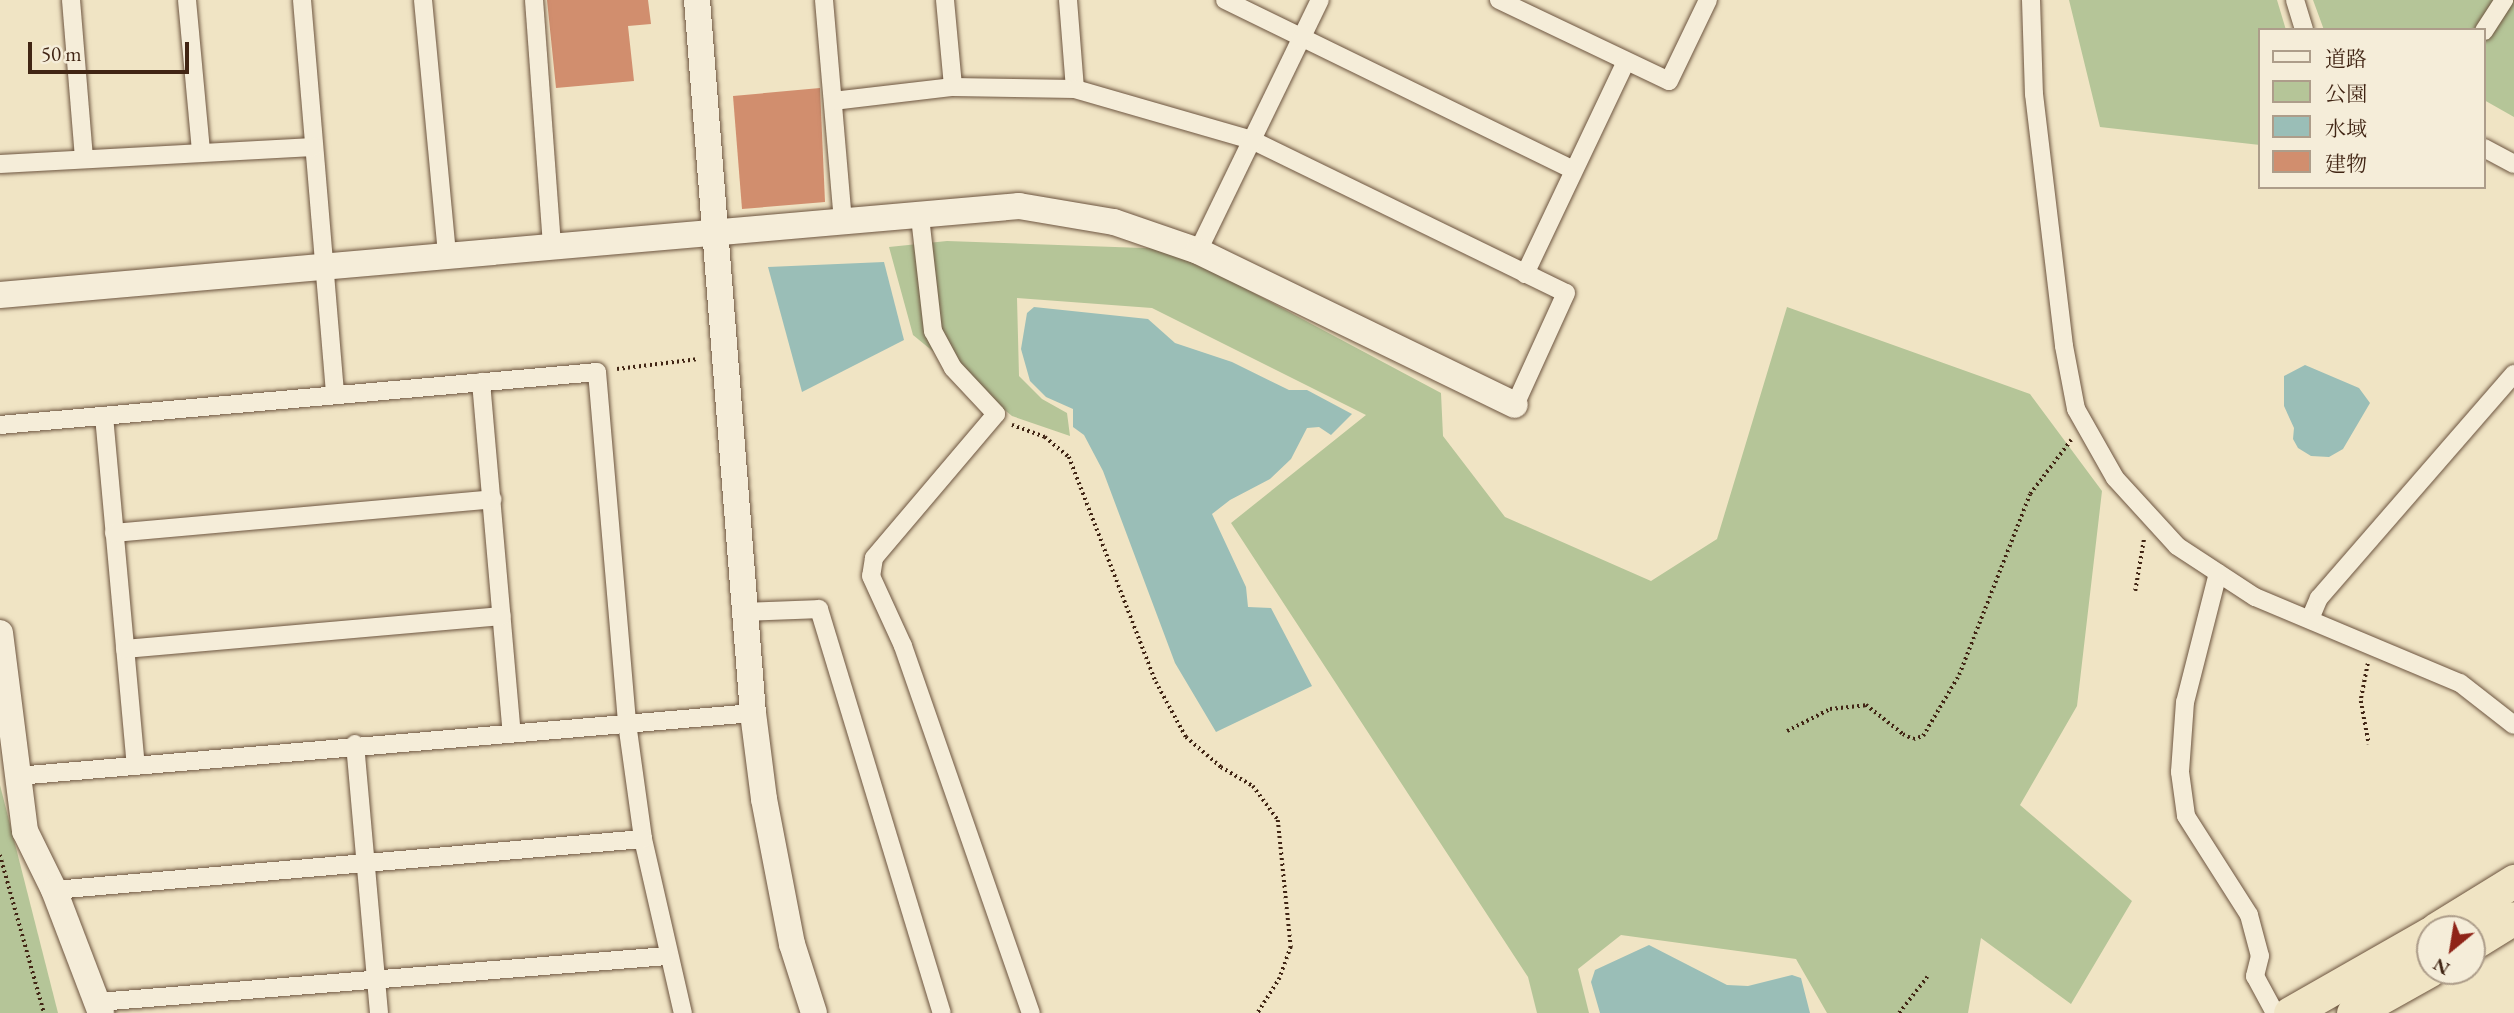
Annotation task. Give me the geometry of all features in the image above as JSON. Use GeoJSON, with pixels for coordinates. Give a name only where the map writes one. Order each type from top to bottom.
{"type":"FeatureCollection","features":[{"type":"Feature","properties":{"kind":"highway"},"geometry":{"type":"LineString","coordinates":[[2459,915],[2514,881]]}},
{"type":"Feature","properties":{"kind":"highway"},"geometry":{"type":"LineString","coordinates":[[2486,935],[2514,918]]}},
{"type":"Feature","properties":{"kind":"highway"},"geometry":{"type":"LineString","coordinates":[[2290,1013],[2416,941]]}},
{"type":"Feature","properties":{"kind":"highway"},"geometry":{"type":"LineString","coordinates":[[2353,1013],[2416,978]]}},
{"type":"Feature","properties":{"kind":"street"},"geometry":{"type":"LineString","coordinates":[[71,0],[84,158]]}},
{"type":"Feature","properties":{"kind":"street"},"geometry":{"type":"LineString","coordinates":[[187,0],[201,150]]}},
{"type":"Feature","properties":{"kind":"street"},"geometry":{"type":"LineString","coordinates":[[302,0],[335,395]]}},
{"type":"Feature","properties":{"kind":"street"},"geometry":{"type":"LineString","coordinates":[[423,0],[447,256]]}},
{"type":"Feature","properties":{"kind":"street"},"geometry":{"type":"LineString","coordinates":[[534,0],[552,247]]}},
{"type":"Feature","properties":{"kind":"street"},"geometry":{"type":"LineString","coordinates":[[697,0],[713,233],[753,713],[764,799],[792,944],[814,1013]]}},
{"type":"Feature","properties":{"kind":"street"},"geometry":{"type":"LineString","coordinates":[[824,0],[843,222]]}},
{"type":"Feature","properties":{"kind":"street"},"geometry":{"type":"LineString","coordinates":[[945,0],[953,88]]}},
{"type":"Feature","properties":{"kind":"street"},"geometry":{"type":"LineString","coordinates":[[1068,0],[1075,89]]}},
{"type":"Feature","properties":{"kind":"street"},"geometry":{"type":"LineString","coordinates":[[1225,0],[1303,35],[1574,170]]}},
{"type":"Feature","properties":{"kind":"street"},"geometry":{"type":"LineString","coordinates":[[1198,251],[1320,0]]}},
{"type":"Feature","properties":{"kind":"street"},"geometry":{"type":"LineString","coordinates":[[1499,0],[1625,63],[1669,81],[1708,0]]}},
{"type":"Feature","properties":{"kind":"street"},"geometry":{"type":"LineString","coordinates":[[2031,0],[2046,217],[2064,346],[2076,410],[2115,478],[2153,523],[2177,546],[2255,597],[2459,683],[2514,725]]}},
{"type":"Feature","properties":{"kind":"street"},"geometry":{"type":"LineString","coordinates":[[2295,0],[2303,28]]}},
{"type":"Feature","properties":{"kind":"street"},"geometry":{"type":"LineString","coordinates":[[2486,28],[2504,0]]}},
{"type":"Feature","properties":{"kind":"street"},"geometry":{"type":"LineString","coordinates":[[1525,274],[1625,63]]}},
{"type":"Feature","properties":{"kind":"street"},"geometry":{"type":"LineString","coordinates":[[0,295],[920,217],[1019,206],[1114,222],[1198,251],[1516,405],[1566,293],[1252,140],[1075,89],[953,88],[832,101]]}},
{"type":"Feature","properties":{"kind":"street"},"geometry":{"type":"LineString","coordinates":[[0,164],[201,150],[314,146]]}},
{"type":"Feature","properties":{"kind":"street"},"geometry":{"type":"LineString","coordinates":[[2486,149],[2514,164]]}},
{"type":"Feature","properties":{"kind":"street"},"geometry":{"type":"LineString","coordinates":[[920,217],[933,331],[953,368],[996,414],[870,567],[903,646],[1031,1013]]}},
{"type":"Feature","properties":{"kind":"street"},"geometry":{"type":"LineString","coordinates":[[0,425],[597,372],[627,723],[643,839],[667,956],[683,1013]]}},
{"type":"Feature","properties":{"kind":"street"},"geometry":{"type":"LineString","coordinates":[[2310,619],[2319,598],[2514,374]]}},
{"type":"Feature","properties":{"kind":"street"},"geometry":{"type":"LineString","coordinates":[[481,382],[512,733]]}},
{"type":"Feature","properties":{"kind":"street"},"geometry":{"type":"LineString","coordinates":[[104,416],[136,766]]}},
{"type":"Feature","properties":{"kind":"street"},"geometry":{"type":"LineString","coordinates":[[114,533],[492,499]]}},
{"type":"Feature","properties":{"kind":"street"},"geometry":{"type":"LineString","coordinates":[[2218,573],[2186,702],[2180,772],[2186,817],[2249,915],[2260,956],[2255,976],[2276,1013]]}},
{"type":"Feature","properties":{"kind":"street"},"geometry":{"type":"LineString","coordinates":[[745,612],[819,609],[942,1013]]}},
{"type":"Feature","properties":{"kind":"street"},"geometry":{"type":"LineString","coordinates":[[125,649],[502,616]]}},
{"type":"Feature","properties":{"kind":"street"},"geometry":{"type":"LineString","coordinates":[[0,633],[25,831],[54,890],[99,1008],[376,979],[667,956]]}},
{"type":"Feature","properties":{"kind":"street"},"geometry":{"type":"LineString","coordinates":[[17,776],[355,744],[753,713]]}},
{"type":"Feature","properties":{"kind":"street"},"geometry":{"type":"LineString","coordinates":[[355,744],[379,1013]]}},
{"type":"Feature","properties":{"kind":"street"},"geometry":{"type":"LineString","coordinates":[[54,890],[643,839]]}},
{"type":"Feature","properties":{"kind":"path"},"geometry":{"type":"LineString","coordinates":[[597,372],[698,359]]}},
{"type":"Feature","properties":{"kind":"path"},"geometry":{"type":"LineString","coordinates":[[996,414],[1028,433],[1045,437],[1069,457],[1174,716],[1203,754],[1253,786],[1278,820],[1291,947],[1280,978],[1258,1013]]}},
{"type":"Feature","properties":{"kind":"path"},"geometry":{"type":"LineString","coordinates":[[1787,731],[1830,709],[1866,705],[1903,734],[1923,736],[1959,675],[2030,494],[2060,452],[2087,429]]}},
{"type":"Feature","properties":{"kind":"path"},"geometry":{"type":"LineString","coordinates":[[2135,591],[2146,531],[2153,523]]}},
{"type":"Feature","properties":{"kind":"path"},"geometry":{"type":"LineString","coordinates":[[2369,744],[2361,701],[2374,646]]}},
{"type":"Feature","properties":{"kind":"path"},"geometry":{"type":"LineString","coordinates":[[0,855],[44,1013]]}},
{"type":"Feature","properties":{"kind":"path"},"geometry":{"type":"LineString","coordinates":[[1899,1013],[1927,977]]}},
{"type":"Feature","properties":{"kind":"green space"},"geometry":{"type":"Polygon","coordinates":[[[2069,0],[2277,0],[2285,28],[2258,28],[2258,145],[2100,127],[2069,0]]]}},
{"type":"Feature","properties":{"kind":"green space"},"geometry":{"type":"Polygon","coordinates":[[[2313,0],[2514,0],[2514,117],[2486,101],[2486,28],[2323,28],[2313,0]]]}},
{"type":"Feature","properties":{"kind":"green space"},"geometry":{"type":"Polygon","coordinates":[[[947,241],[1171,249],[1441,393],[1443,436],[1505,517],[1651,581],[1717,539],[1787,307],[2030,394],[2102,491],[2077,706],[2020,805],[2132,901],[2071,1004],[1981,938],[1968,1013],[1827,1013],[1796,959],[1621,935],[1578,969],[1589,1013],[1537,1013],[1528,977],[1231,523],[1366,415],[1152,308],[1017,298],[1019,376],[1042,399],[1067,413],[1070,436],[1012,416],[913,335],[889,247],[947,241]]]}},
{"type":"Feature","properties":{"kind":"green space"},"geometry":{"type":"Polygon","coordinates":[[[0,785],[58,1013],[0,1013],[0,785]]]}},
{"type":"Feature","properties":{"kind":"water"},"geometry":{"type":"Polygon","coordinates":[[[884,262],[904,340],[802,392],[768,267],[884,262]]]}},
{"type":"Feature","properties":{"kind":"water"},"geometry":{"type":"Polygon","coordinates":[[[1034,307],[1148,319],[1175,343],[1232,362],[1289,390],[1307,390],[1352,414],[1331,435],[1319,427],[1307,428],[1291,459],[1270,479],[1230,500],[1212,514],[1246,587],[1248,607],[1271,608],[1312,686],[1216,732],[1175,663],[1103,471],[1084,435],[1073,427],[1073,409],[1046,397],[1030,381],[1021,349],[1027,313],[1034,307]]]}},
{"type":"Feature","properties":{"kind":"water"},"geometry":{"type":"Polygon","coordinates":[[[2305,365],[2359,388],[2370,403],[2343,449],[2329,457],[2311,456],[2298,448],[2293,439],[2294,428],[2284,406],[2284,376],[2305,365]]]}},
{"type":"Feature","properties":{"kind":"water"},"geometry":{"type":"Polygon","coordinates":[[[1649,945],[1727,985],[1748,986],[1792,975],[1801,978],[1810,1013],[1600,1013],[1591,982],[1595,970],[1649,945]]]}},
{"type":"Feature","properties":{"kind":"building"},"geometry":{"type":"Polygon","coordinates":[[[547,0],[648,0],[651,24],[628,26],[634,81],[556,88],[547,0]]]}},
{"type":"Feature","properties":{"kind":"building"},"geometry":{"type":"Polygon","coordinates":[[[820,88],[825,202],[742,209],[733,96],[820,88]]]}}]}
